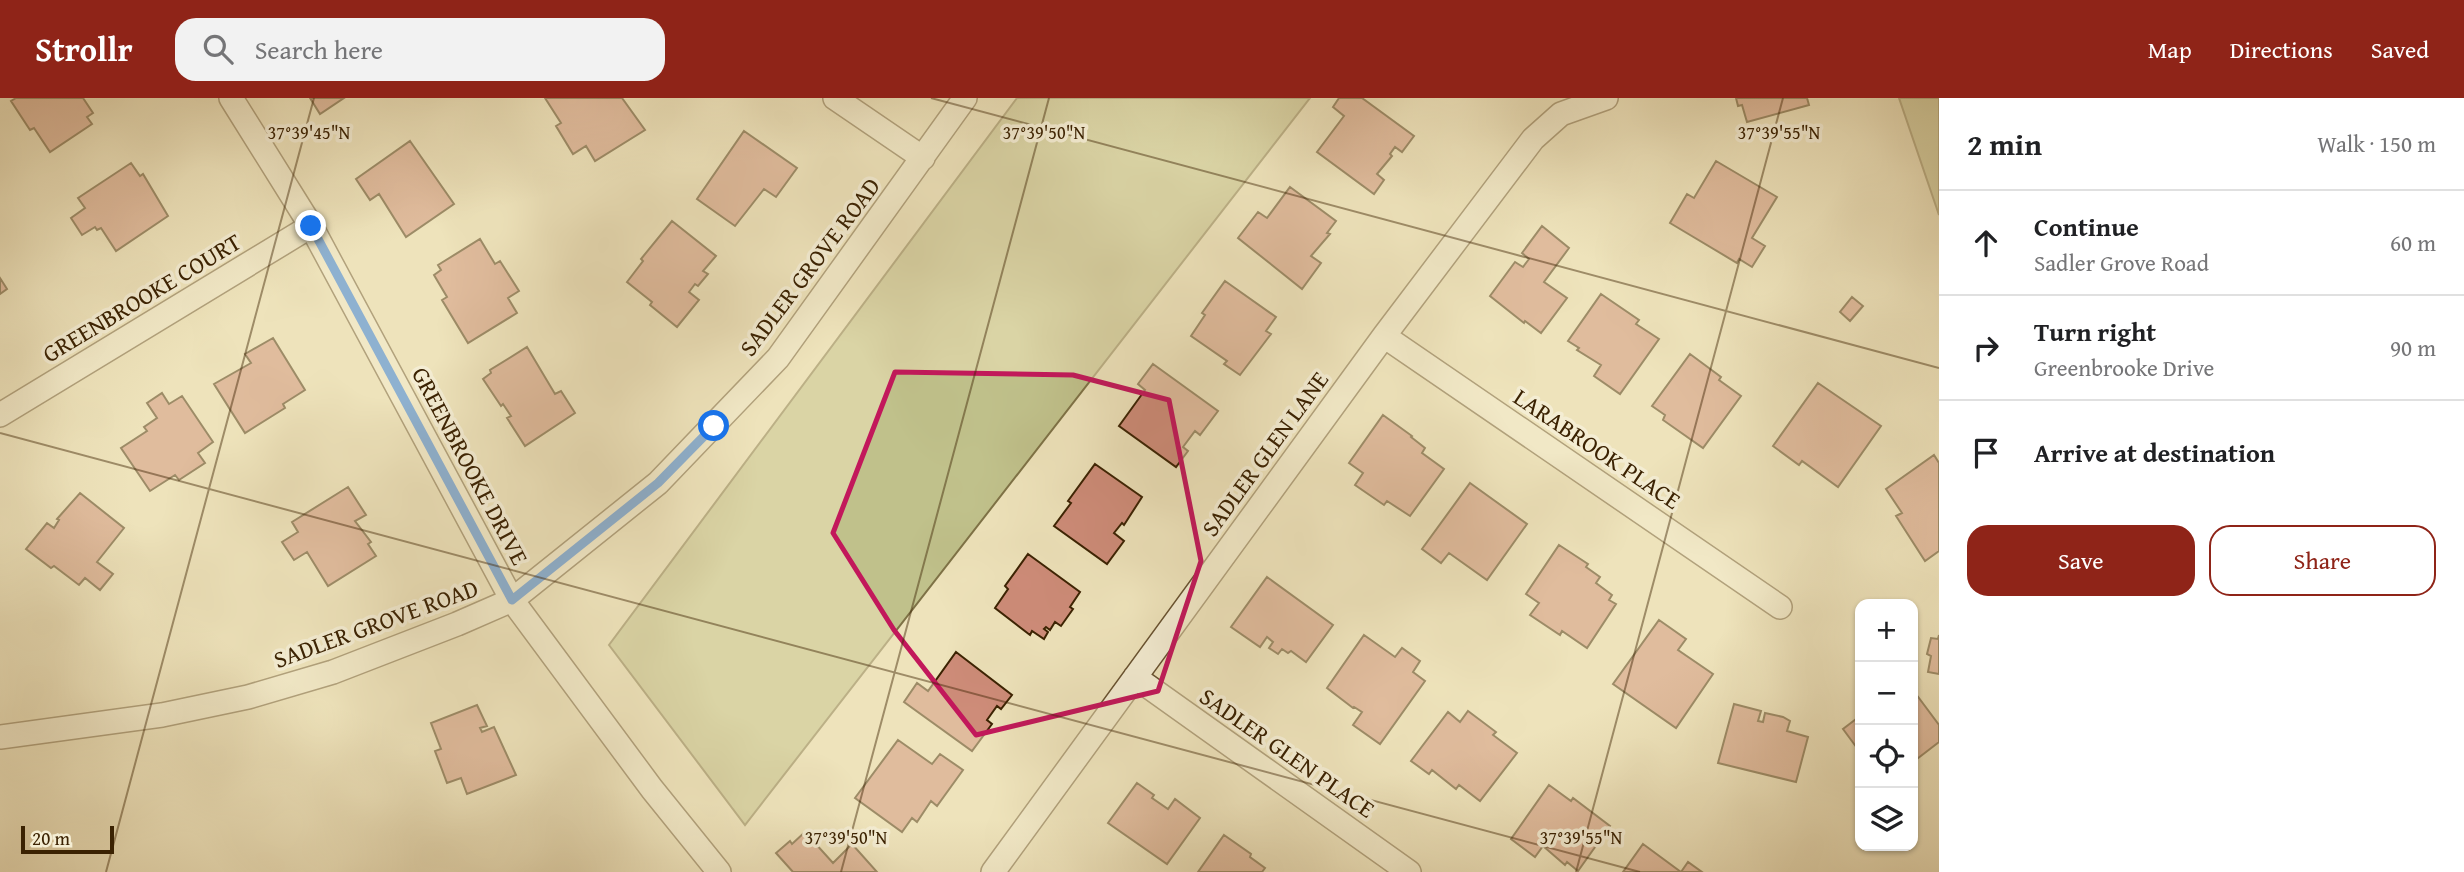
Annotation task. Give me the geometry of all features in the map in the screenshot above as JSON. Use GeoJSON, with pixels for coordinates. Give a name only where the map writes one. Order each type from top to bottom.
{"type":"FeatureCollection","features":[{"type":"Feature","properties":{"kind":"street","name":"GREENBROOKE DRIVE"},"geometry":{"type":"LineString","coordinates":[[231,98],[311,226],[512,600],[652,789],[719,872]]}},
{"type":"Feature","properties":{"kind":"street"},"geometry":{"type":"LineString","coordinates":[[835,98],[923,158]]}},
{"type":"Feature","properties":{"kind":"street","name":"SADLER GROVE ROAD"},"geometry":{"type":"LineString","coordinates":[[0,737],[162,715],[248,697],[333,671],[512,600],[658,483],[778,359],[965,98]]}},
{"type":"Feature","properties":{"kind":"street","name":"SADLER GLEN LANE"},"geometry":{"type":"LineString","coordinates":[[993,872],[1384,336],[1534,139],[1561,114],[1606,98]]}},
{"type":"Feature","properties":{"kind":"street","name":"GREENBROOKE COURT"},"geometry":{"type":"LineString","coordinates":[[0,415],[311,226]]}},
{"type":"Feature","properties":{"kind":"street","name":"LARABROOK PLACE"},"geometry":{"type":"LineString","coordinates":[[1384,336],[1780,607]]}},
{"type":"Feature","properties":{"kind":"street","name":"SADLER GLEN PLACE"},"geometry":{"type":"LineString","coordinates":[[1135,677],[1409,872]]}},
{"type":"Feature","properties":{"kind":"highlighted area"},"geometry":{"type":"Polygon","coordinates":[[[895,372],[1073,375],[1169,400],[1201,561],[1158,691],[976,735],[894,630],[833,533],[895,372]]]}},
{"type":"Feature","properties":{"kind":"green space"},"geometry":{"type":"Polygon","coordinates":[[[1017,98],[1310,98],[745,825],[609,645],[1017,98]]]}},
{"type":"Feature","properties":{"kind":"green space"},"geometry":{"type":"Polygon","coordinates":[[[1899,98],[1939,98],[1939,215],[1899,98]]]}},
{"type":"Feature","properties":{"kind":"building"},"geometry":{"type":"Polygon","coordinates":[[[16,98],[83,98],[93,113],[87,117],[92,124],[50,152],[34,128],[30,130],[11,101],[16,98]]]}},
{"type":"Feature","properties":{"kind":"building"},"geometry":{"type":"Polygon","coordinates":[[[310,98],[344,98],[320,114],[310,98]]]}},
{"type":"Feature","properties":{"kind":"building"},"geometry":{"type":"Polygon","coordinates":[[[545,98],[622,98],[645,130],[595,161],[586,146],[573,154],[556,126],[561,123],[545,98]]]}},
{"type":"Feature","properties":{"kind":"building"},"geometry":{"type":"Polygon","coordinates":[[[1339,98],[1362,98],[1414,136],[1402,152],[1395,147],[1390,154],[1392,156],[1377,174],[1384,180],[1374,194],[1317,152],[1344,116],[1333,107],[1339,98]]]}},
{"type":"Feature","properties":{"kind":"building"},"geometry":{"type":"Polygon","coordinates":[[[1736,98],[1807,98],[1809,105],[1747,122],[1742,105],[1738,106],[1736,98]]]}},
{"type":"Feature","properties":{"kind":"building"},"geometry":{"type":"Polygon","coordinates":[[[744,131],[797,168],[776,197],[764,189],[735,226],[697,199],[744,131]]]}},
{"type":"Feature","properties":{"kind":"building"},"geometry":{"type":"Polygon","coordinates":[[[410,141],[454,204],[406,237],[379,194],[370,200],[356,179],[410,141]]]}},
{"type":"Feature","properties":{"kind":"building"},"geometry":{"type":"Polygon","coordinates":[[[1716,161],[1777,197],[1752,238],[1765,246],[1752,267],[1739,259],[1737,263],[1670,223],[1687,194],[1694,198],[1716,161]]]}},
{"type":"Feature","properties":{"kind":"building"},"geometry":{"type":"Polygon","coordinates":[[[131,163],[140,176],[143,174],[168,216],[116,251],[101,228],[97,230],[95,227],[82,235],[71,218],[85,208],[78,198],[131,163]]]}},
{"type":"Feature","properties":{"kind":"building"},"geometry":{"type":"Polygon","coordinates":[[[1290,187],[1336,221],[1327,233],[1330,234],[1311,256],[1321,263],[1302,289],[1238,238],[1258,212],[1267,218],[1290,187]]]}},
{"type":"Feature","properties":{"kind":"building"},"geometry":{"type":"Polygon","coordinates":[[[672,221],[716,256],[703,271],[708,274],[689,292],[699,300],[677,327],[627,282],[643,261],[641,259],[672,221]]]}},
{"type":"Feature","properties":{"kind":"building"},"geometry":{"type":"Polygon","coordinates":[[[1542,226],[1569,248],[1544,282],[1567,298],[1541,333],[1490,296],[1515,262],[1523,267],[1529,259],[1522,253],[1542,226]]]}},
{"type":"Feature","properties":{"kind":"building"},"geometry":{"type":"Polygon","coordinates":[[[480,239],[495,264],[500,261],[519,291],[508,298],[517,313],[468,343],[442,300],[447,297],[434,275],[441,270],[438,265],[480,239]]]}},
{"type":"Feature","properties":{"kind":"building"},"geometry":{"type":"Polygon","coordinates":[[[0,278],[7,289],[0,294],[0,278]]]}},
{"type":"Feature","properties":{"kind":"building"},"geometry":{"type":"Polygon","coordinates":[[[1225,281],[1276,317],[1266,331],[1271,334],[1240,375],[1224,364],[1227,361],[1191,336],[1205,315],[1202,313],[1225,281]]]}},
{"type":"Feature","properties":{"kind":"building"},"geometry":{"type":"Polygon","coordinates":[[[1601,294],[1639,320],[1636,324],[1659,339],[1620,394],[1594,376],[1601,365],[1568,341],[1601,294]]]}},
{"type":"Feature","properties":{"kind":"building"},"geometry":{"type":"Polygon","coordinates":[[[1852,297],[1863,306],[1850,321],[1840,312],[1852,297]]]}},
{"type":"Feature","properties":{"kind":"building"},"geometry":{"type":"Polygon","coordinates":[[[273,338],[305,390],[283,404],[285,408],[245,433],[214,384],[251,363],[245,354],[273,338]]]}},
{"type":"Feature","properties":{"kind":"building"},"geometry":{"type":"Polygon","coordinates":[[[527,347],[555,394],[561,391],[575,413],[525,446],[507,418],[511,416],[483,379],[491,373],[490,370],[527,347]]]}},
{"type":"Feature","properties":{"kind":"building"},"geometry":{"type":"Polygon","coordinates":[[[1690,354],[1741,396],[1703,448],[1663,420],[1665,415],[1652,406],[1690,354]]]}},
{"type":"Feature","properties":{"kind":"building"},"geometry":{"type":"Polygon","coordinates":[[[1153,364],[1218,411],[1200,435],[1195,431],[1183,447],[1188,451],[1176,467],[1119,426],[1145,390],[1138,384],[1153,364]]]}},
{"type":"Feature","properties":{"kind":"building"},"geometry":{"type":"Polygon","coordinates":[[[1818,383],[1881,426],[1838,487],[1802,461],[1799,465],[1773,446],[1818,383]]]}},
{"type":"Feature","properties":{"kind":"building"},"geometry":{"type":"Polygon","coordinates":[[[162,393],[169,404],[182,396],[213,442],[198,453],[205,463],[179,480],[175,475],[150,491],[121,448],[147,431],[144,427],[157,418],[147,403],[162,393]]]}},
{"type":"Feature","properties":{"kind":"building"},"geometry":{"type":"Polygon","coordinates":[[[1383,415],[1412,436],[1425,448],[1422,453],[1444,469],[1410,516],[1387,501],[1384,505],[1355,485],[1363,473],[1349,463],[1383,415]]]}},
{"type":"Feature","properties":{"kind":"building"},"geometry":{"type":"Polygon","coordinates":[[[1934,455],[1939,463],[1939,551],[1925,561],[1896,516],[1902,513],[1886,489],[1934,455]]]}},
{"type":"Feature","properties":{"kind":"building"},"geometry":{"type":"Polygon","coordinates":[[[1095,464],[1142,497],[1124,525],[1122,523],[1114,533],[1124,541],[1107,564],[1054,526],[1071,503],[1068,501],[1095,464]]]}},
{"type":"Feature","properties":{"kind":"building"},"geometry":{"type":"Polygon","coordinates":[[[1470,483],[1527,524],[1487,580],[1449,553],[1441,563],[1422,549],[1470,483]]]}},
{"type":"Feature","properties":{"kind":"building"},"geometry":{"type":"Polygon","coordinates":[[[348,487],[366,515],[355,521],[371,542],[368,544],[376,556],[328,586],[307,552],[294,560],[282,542],[298,532],[292,522],[348,487]]]}},
{"type":"Feature","properties":{"kind":"building"},"geometry":{"type":"Polygon","coordinates":[[[80,493],[124,528],[97,562],[113,574],[100,590],[85,578],[79,585],[26,549],[47,523],[54,528],[59,520],[57,519],[80,493]]]}},
{"type":"Feature","properties":{"kind":"building"},"geometry":{"type":"Polygon","coordinates":[[[1559,545],[1588,564],[1586,567],[1600,577],[1596,583],[1612,595],[1609,600],[1616,604],[1587,648],[1562,631],[1560,635],[1530,615],[1539,603],[1526,594],[1559,545]]]}},
{"type":"Feature","properties":{"kind":"building"},"geometry":{"type":"Polygon","coordinates":[[[1028,554],[1080,592],[1070,607],[1073,609],[1061,626],[1055,622],[1050,630],[1046,627],[1044,629],[1048,632],[1044,639],[1032,631],[1030,635],[995,608],[1008,589],[1005,586],[1028,554]]]}},
{"type":"Feature","properties":{"kind":"building"},"geometry":{"type":"Polygon","coordinates":[[[1267,577],[1333,625],[1306,662],[1291,651],[1288,653],[1282,649],[1278,654],[1269,648],[1273,642],[1267,637],[1260,647],[1231,627],[1267,577]]]}},
{"type":"Feature","properties":{"kind":"building"},"geometry":{"type":"Polygon","coordinates":[[[1659,620],[1686,639],[1678,650],[1713,674],[1676,728],[1613,684],[1659,620]]]}},
{"type":"Feature","properties":{"kind":"building"},"geometry":{"type":"Polygon","coordinates":[[[1364,635],[1395,657],[1402,648],[1420,661],[1413,672],[1425,681],[1380,744],[1353,725],[1362,712],[1327,688],[1364,635]]]}},
{"type":"Feature","properties":{"kind":"building"},"geometry":{"type":"Polygon","coordinates":[[[1939,635],[1939,674],[1928,672],[1931,656],[1927,654],[1931,638],[1938,639],[1939,635]]]}},
{"type":"Feature","properties":{"kind":"building"},"geometry":{"type":"Polygon","coordinates":[[[956,652],[1012,695],[1001,709],[997,706],[987,720],[992,724],[972,751],[904,702],[917,683],[928,691],[956,652]]]}},
{"type":"Feature","properties":{"kind":"building"},"geometry":{"type":"Polygon","coordinates":[[[1918,697],[1939,725],[1939,742],[1918,758],[1918,697]]]}},
{"type":"Feature","properties":{"kind":"building"},"geometry":{"type":"Polygon","coordinates":[[[1734,704],[1761,711],[1758,721],[1763,722],[1765,713],[1783,717],[1790,721],[1787,731],[1808,737],[1796,782],[1718,763],[1734,704]]]}},
{"type":"Feature","properties":{"kind":"building"},"geometry":{"type":"Polygon","coordinates":[[[477,705],[487,726],[480,728],[482,732],[494,727],[516,775],[467,794],[461,778],[447,783],[435,751],[441,749],[431,723],[477,705]]]}},
{"type":"Feature","properties":{"kind":"building"},"geometry":{"type":"Polygon","coordinates":[[[1468,711],[1496,732],[1493,735],[1517,753],[1480,801],[1459,785],[1456,789],[1432,770],[1429,774],[1411,761],[1448,712],[1460,722],[1468,711]]]}},
{"type":"Feature","properties":{"kind":"building"},"geometry":{"type":"Polygon","coordinates":[[[1855,720],[1855,745],[1843,729],[1855,720]]]}},
{"type":"Feature","properties":{"kind":"building"},"geometry":{"type":"Polygon","coordinates":[[[898,740],[932,764],[940,754],[963,770],[937,806],[931,801],[917,822],[912,818],[902,832],[855,798],[898,740]]]}},
{"type":"Feature","properties":{"kind":"building"},"geometry":{"type":"Polygon","coordinates":[[[1137,783],[1168,809],[1175,799],[1200,818],[1167,864],[1108,823],[1137,783]]]}},
{"type":"Feature","properties":{"kind":"building"},"geometry":{"type":"Polygon","coordinates":[[[1549,785],[1571,801],[1573,798],[1610,826],[1578,871],[1567,862],[1565,865],[1543,846],[1535,857],[1511,839],[1549,785]]]}},
{"type":"Feature","properties":{"kind":"building"},"geometry":{"type":"Polygon","coordinates":[[[805,832],[833,863],[852,844],[877,872],[793,872],[776,853],[805,832]]]}},
{"type":"Feature","properties":{"kind":"building"},"geometry":{"type":"Polygon","coordinates":[[[1224,835],[1251,854],[1250,857],[1265,868],[1262,872],[1198,872],[1224,835]]]}},
{"type":"Feature","properties":{"kind":"building"},"geometry":{"type":"Polygon","coordinates":[[[1643,844],[1681,872],[1623,872],[1643,844]]]}},
{"type":"Feature","properties":{"kind":"building"},"geometry":{"type":"Polygon","coordinates":[[[1688,862],[1702,872],[1681,872],[1688,862]]]}},
{"type":"Feature","properties":{"kind":"route"},"geometry":{"type":"LineString","coordinates":[[311,226],[512,600],[658,483],[714,426]]}}]}
